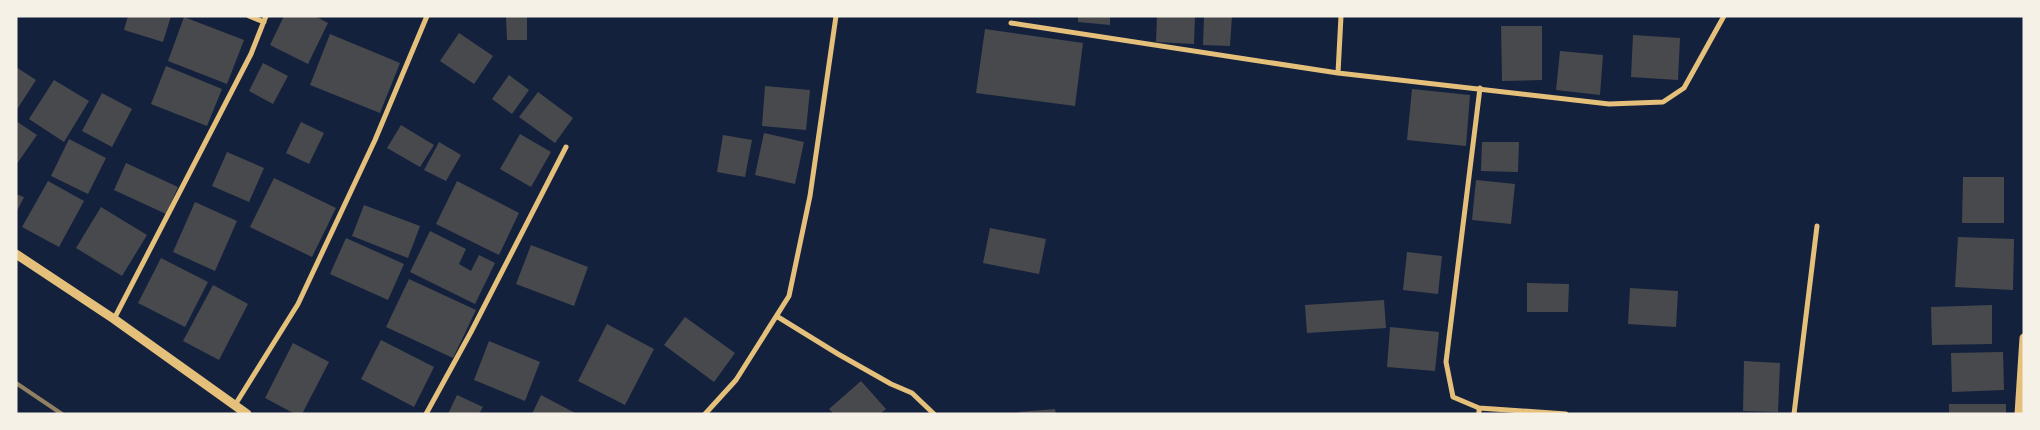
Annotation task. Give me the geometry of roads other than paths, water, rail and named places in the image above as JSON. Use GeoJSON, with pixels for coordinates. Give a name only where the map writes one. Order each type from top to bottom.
{"type":"FeatureCollection","features":[{"type":"Feature","properties":{"kind":"street"},"geometry":{"type":"LineString","coordinates":[[114,319],[251,54],[265,19],[249,16]]}},
{"type":"Feature","properties":{"kind":"street"},"geometry":{"type":"LineString","coordinates":[[236,405],[298,304],[375,140],[427,16]]}},
{"type":"Feature","properties":{"kind":"street"},"geometry":{"type":"LineString","coordinates":[[705,414],[736,380],[778,317],[789,296],[810,196],[836,16]]}},
{"type":"Feature","properties":{"kind":"street"},"geometry":{"type":"LineString","coordinates":[[1338,73],[1341,16]]}},
{"type":"Feature","properties":{"kind":"street"},"geometry":{"type":"LineString","coordinates":[[1011,23],[1338,73],[1609,104],[1663,102],[1684,88],[1724,16]]}},
{"type":"Feature","properties":{"kind":"street"},"geometry":{"type":"LineString","coordinates":[[1480,88],[1446,362],[1453,397],[1479,411],[1566,414]]}},
{"type":"Feature","properties":{"kind":"street"},"geometry":{"type":"LineString","coordinates":[[426,414],[472,332],[566,147]]}},
{"type":"Feature","properties":{"kind":"street"},"geometry":{"type":"LineString","coordinates":[[1794,414],[1817,226]]}},
{"type":"Feature","properties":{"kind":"street"},"geometry":{"type":"LineString","coordinates":[[16,254],[114,319],[247,414]]}},
{"type":"Feature","properties":{"kind":"street"},"geometry":{"type":"LineString","coordinates":[[778,317],[838,354],[891,384],[912,393],[934,414]]}},
{"type":"Feature","properties":{"kind":"street"},"geometry":{"type":"LineString","coordinates":[[2019,414],[2024,338]]}},
{"type":"Feature","properties":{"kind":"railway"},"geometry":{"type":"LineString","coordinates":[[16,383],[62,414]]}}]}
